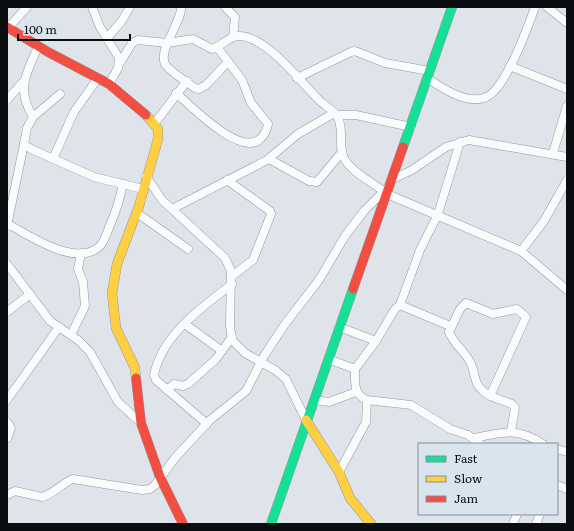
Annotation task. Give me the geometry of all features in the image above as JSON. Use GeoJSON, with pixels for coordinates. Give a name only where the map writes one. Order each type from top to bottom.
{"type":"FeatureCollection","features":[{"type":"Feature","properties":{"kind":"street"},"geometry":{"type":"LineString","coordinates":[[27,7],[7,27],[38,47],[109,84],[132,102],[154,124],[159,134],[146,176],[137,213],[117,264],[112,293],[116,328],[135,368],[141,423],[160,477],[183,524]]}},
{"type":"Feature","properties":{"kind":"street"},"geometry":{"type":"LineString","coordinates":[[92,7],[106,38],[119,58],[120,63]]}},
{"type":"Feature","properties":{"kind":"street"},"geometry":{"type":"LineString","coordinates":[[106,38],[121,22],[130,7]]}},
{"type":"Feature","properties":{"kind":"street"},"geometry":{"type":"LineString","coordinates":[[181,7],[179,17],[167,43],[164,63],[195,88],[202,89],[228,62]]}},
{"type":"Feature","properties":{"kind":"street"},"geometry":{"type":"LineString","coordinates":[[225,7],[235,17],[233,37]]}},
{"type":"Feature","properties":{"kind":"street"},"geometry":{"type":"LineString","coordinates":[[271,524],[306,420],[388,187],[411,127],[452,7]]}},
{"type":"Feature","properties":{"kind":"street"},"geometry":{"type":"LineString","coordinates":[[298,78],[350,52],[355,51],[385,63],[429,75],[450,92],[469,98],[484,98],[491,95],[496,90],[510,66],[523,40],[535,7]]}},
{"type":"Feature","properties":{"kind":"street"},"geometry":{"type":"LineString","coordinates":[[547,7],[567,23]]}},
{"type":"Feature","properties":{"kind":"street"},"geometry":{"type":"LineString","coordinates":[[109,84],[132,43],[138,40],[167,43],[193,38],[209,48],[217,47],[233,37],[245,36],[278,56],[320,102],[335,114],[340,126],[342,152],[348,164],[438,214],[521,251],[567,290]]}},
{"type":"Feature","properties":{"kind":"street"},"geometry":{"type":"LineString","coordinates":[[7,100],[23,82],[38,47]]}},
{"type":"Feature","properties":{"kind":"street"},"geometry":{"type":"LineString","coordinates":[[176,93],[229,137],[246,143],[255,143],[263,136],[268,124],[254,108],[245,84],[217,47]]}},
{"type":"Feature","properties":{"kind":"street"},"geometry":{"type":"LineString","coordinates":[[510,66],[567,89]]}},
{"type":"Feature","properties":{"kind":"street"},"geometry":{"type":"LineString","coordinates":[[53,159],[74,112],[98,78]]}},
{"type":"Feature","properties":{"kind":"street"},"geometry":{"type":"LineString","coordinates":[[154,124],[176,93],[187,81]]}},
{"type":"Feature","properties":{"kind":"street"},"geometry":{"type":"LineString","coordinates":[[23,82],[24,97],[33,117]]}},
{"type":"Feature","properties":{"kind":"street"},"geometry":{"type":"LineString","coordinates":[[60,94],[33,117],[27,128],[7,225],[58,250],[73,254],[93,250],[102,243],[118,206],[123,184]]}},
{"type":"Feature","properties":{"kind":"street"},"geometry":{"type":"LineString","coordinates":[[553,154],[567,106]]}},
{"type":"Feature","properties":{"kind":"street"},"geometry":{"type":"LineString","coordinates":[[172,209],[269,159],[298,134],[335,114],[356,115],[411,127]]}},
{"type":"Feature","properties":{"kind":"street"},"geometry":{"type":"LineString","coordinates":[[8,493],[15,492],[42,497],[73,479],[133,489],[147,489],[155,485],[160,477],[207,424],[246,391],[261,362],[285,324],[319,280],[351,228],[388,187],[446,147],[460,142],[478,141],[567,157]]}},
{"type":"Feature","properties":{"kind":"street"},"geometry":{"type":"LineString","coordinates":[[460,142],[438,214],[421,246],[400,305],[393,312],[376,341],[355,369],[356,392],[360,397],[367,400],[411,405],[450,429],[477,441],[511,431],[531,436],[542,443]]}},
{"type":"Feature","properties":{"kind":"street"},"geometry":{"type":"LineString","coordinates":[[24,144],[53,159],[94,177],[143,189]]}},
{"type":"Feature","properties":{"kind":"street"},"geometry":{"type":"LineString","coordinates":[[269,159],[309,181],[317,182],[342,152]]}},
{"type":"Feature","properties":{"kind":"street"},"geometry":{"type":"LineString","coordinates":[[146,176],[159,196],[230,264],[232,281],[230,326],[232,337],[239,348],[275,370],[286,379],[306,420],[339,472],[350,498],[371,524]]}},
{"type":"Feature","properties":{"kind":"street"},"geometry":{"type":"LineString","coordinates":[[207,424],[156,380],[154,375],[163,350],[185,324],[253,260],[271,214],[270,211],[227,180]]}},
{"type":"Feature","properties":{"kind":"street"},"geometry":{"type":"LineString","coordinates":[[521,251],[544,221],[567,180]]}},
{"type":"Feature","properties":{"kind":"street"},"geometry":{"type":"LineString","coordinates":[[137,213],[188,249]]}},
{"type":"Feature","properties":{"kind":"street"},"geometry":{"type":"LineString","coordinates":[[71,334],[85,306],[83,282],[78,269],[80,253]]}},
{"type":"Feature","properties":{"kind":"street"},"geometry":{"type":"LineString","coordinates":[[7,264],[50,320],[71,334],[90,352],[118,402],[141,423]]}},
{"type":"Feature","properties":{"kind":"street"},"geometry":{"type":"LineString","coordinates":[[7,312],[30,294]]}},
{"type":"Feature","properties":{"kind":"street"},"geometry":{"type":"LineString","coordinates":[[490,396],[526,317],[517,309],[493,314],[466,303],[450,326],[449,332],[451,337],[471,363],[482,391],[490,396],[512,404],[515,408],[511,431]]}},
{"type":"Feature","properties":{"kind":"street"},"geometry":{"type":"LineString","coordinates":[[400,305],[450,326]]}},
{"type":"Feature","properties":{"kind":"street"},"geometry":{"type":"LineString","coordinates":[[185,324],[222,351]]}},
{"type":"Feature","properties":{"kind":"street"},"geometry":{"type":"LineString","coordinates":[[8,396],[59,327]]}},
{"type":"Feature","properties":{"kind":"street"},"geometry":{"type":"LineString","coordinates":[[339,327],[376,341]]}},
{"type":"Feature","properties":{"kind":"street"},"geometry":{"type":"LineString","coordinates":[[167,390],[174,384],[182,386],[188,384],[222,351],[232,337]]}},
{"type":"Feature","properties":{"kind":"street"},"geometry":{"type":"LineString","coordinates":[[328,359],[355,369]]}},
{"type":"Feature","properties":{"kind":"street"},"geometry":{"type":"LineString","coordinates":[[314,400],[329,402],[356,392]]}},
{"type":"Feature","properties":{"kind":"street"},"geometry":{"type":"LineString","coordinates":[[339,472],[366,422],[367,400]]}},
{"type":"Feature","properties":{"kind":"street"},"geometry":{"type":"LineString","coordinates":[[7,422],[11,428],[7,439]]}},
{"type":"Feature","properties":{"kind":"traffic: fast"},"geometry":{"type":"LineString","coordinates":[[403,147],[452,7]]}},
{"type":"Feature","properties":{"kind":"traffic: fast"},"geometry":{"type":"LineString","coordinates":[[271,524],[353,289]]}},
{"type":"Feature","properties":{"kind":"traffic: slow"},"geometry":{"type":"LineString","coordinates":[[136,378],[135,368],[116,328],[112,293],[117,264],[139,206],[158,139],[158,129],[146,115]]}},
{"type":"Feature","properties":{"kind":"traffic: slow"},"geometry":{"type":"LineString","coordinates":[[306,420],[339,472],[350,498],[371,524]]}},
{"type":"Feature","properties":{"kind":"traffic: jam"},"geometry":{"type":"LineString","coordinates":[[7,27],[48,52],[109,84],[146,115]]}},
{"type":"Feature","properties":{"kind":"traffic: jam"},"geometry":{"type":"LineString","coordinates":[[353,289],[403,147]]}},
{"type":"Feature","properties":{"kind":"traffic: jam"},"geometry":{"type":"LineString","coordinates":[[136,378],[141,423],[160,477],[183,524]]}}]}
